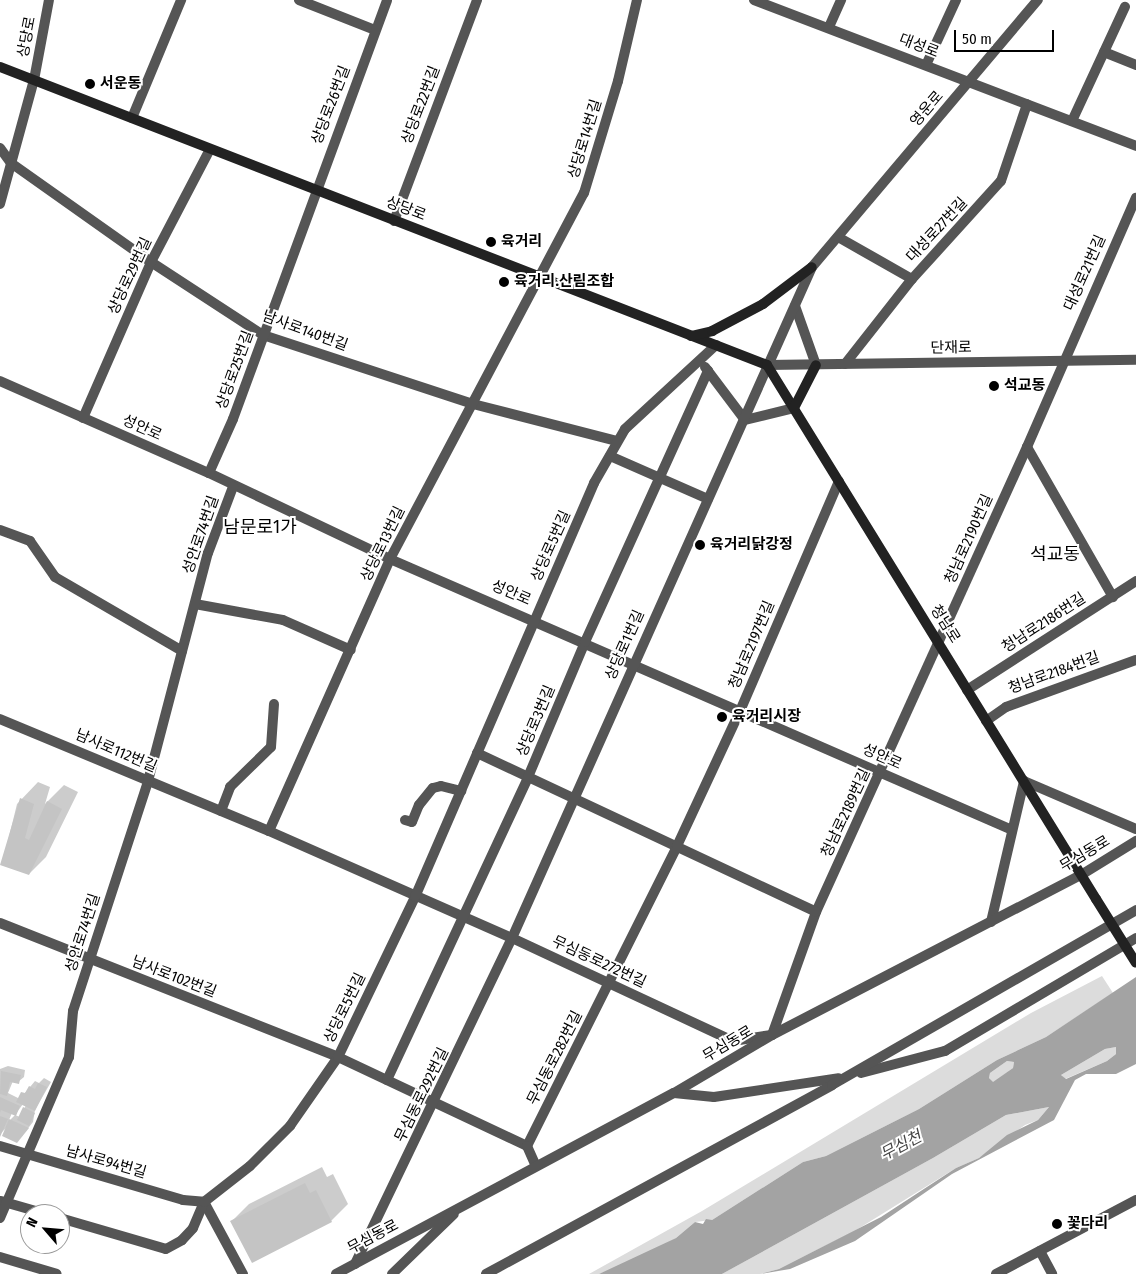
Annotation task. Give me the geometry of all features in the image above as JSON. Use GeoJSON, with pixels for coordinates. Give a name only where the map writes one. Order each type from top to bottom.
{"type":"FeatureCollection","features":[{"type":"Feature","properties":{"kind":"main road","name":"상당로"},"geometry":{"type":"LineString","coordinates":[[0,67],[767,366]]}},
{"type":"Feature","properties":{"kind":"main road"},"geometry":{"type":"LineString","coordinates":[[690,337],[736,320],[763,304],[812,267]]}},
{"type":"Feature","properties":{"kind":"main road"},"geometry":{"type":"LineString","coordinates":[[794,408],[816,365]]}},
{"type":"Feature","properties":{"kind":"main road","name":"청남로"},"geometry":{"type":"LineString","coordinates":[[767,366],[1136,963]]}},
{"type":"Feature","properties":{"kind":"street","name":"상당로"},"geometry":{"type":"LineString","coordinates":[[34,80],[49,0]]}},
{"type":"Feature","properties":{"kind":"street"},"geometry":{"type":"LineString","coordinates":[[132,118],[181,0]]}},
{"type":"Feature","properties":{"kind":"street"},"geometry":{"type":"LineString","coordinates":[[299,0],[375,30]]}},
{"type":"Feature","properties":{"kind":"street","name":"상당로26번길"},"geometry":{"type":"LineString","coordinates":[[315,190],[387,0]]}},
{"type":"Feature","properties":{"kind":"street","name":"상당로22번길"},"geometry":{"type":"LineString","coordinates":[[394,221],[477,0]]}},
{"type":"Feature","properties":{"kind":"street","name":"상당로14번길"},"geometry":{"type":"LineString","coordinates":[[541,278],[584,193],[618,81],[637,0]]}},
{"type":"Feature","properties":{"kind":"street","name":"대성로"},"geometry":{"type":"LineString","coordinates":[[754,0],[829,27],[1136,146]]}},
{"type":"Feature","properties":{"kind":"street"},"geometry":{"type":"LineString","coordinates":[[829,27],[842,0]]}},
{"type":"Feature","properties":{"kind":"street"},"geometry":{"type":"LineString","coordinates":[[926,65],[956,0]]}},
{"type":"Feature","properties":{"kind":"street","name":"영운로"},"geometry":{"type":"LineString","coordinates":[[767,366],[812,267],[1038,0]]}},
{"type":"Feature","properties":{"kind":"street"},"geometry":{"type":"LineString","coordinates":[[1072,122],[1125,7]]}},
{"type":"Feature","properties":{"kind":"street"},"geometry":{"type":"LineString","coordinates":[[1104,52],[1136,66]]}},
{"type":"Feature","properties":{"kind":"street"},"geometry":{"type":"LineString","coordinates":[[0,204],[34,80]]}},
{"type":"Feature","properties":{"kind":"street","name":"대성로27번길"},"geometry":{"type":"LineString","coordinates":[[845,364],[912,279],[1001,181],[1027,104]]}},
{"type":"Feature","properties":{"kind":"street","name":"남사로140번길"},"geometry":{"type":"LineString","coordinates":[[0,148],[11,163],[152,262],[263,334],[473,404],[617,442]]}},
{"type":"Feature","properties":{"kind":"street","name":"상당로29번길"},"geometry":{"type":"LineString","coordinates":[[83,418],[152,262],[210,149]]}},
{"type":"Feature","properties":{"kind":"street","name":"상당로25번길"},"geometry":{"type":"LineString","coordinates":[[209,473],[233,419],[315,190]]}},
{"type":"Feature","properties":{"kind":"street","name":"대성로21번길"},"geometry":{"type":"LineString","coordinates":[[1063,361],[1136,198]]}},
{"type":"Feature","properties":{"kind":"street"},"geometry":{"type":"LineString","coordinates":[[838,237],[912,279]]}},
{"type":"Feature","properties":{"kind":"street","name":"상당로13번길"},"geometry":{"type":"LineString","coordinates":[[269,831],[390,559],[541,278]]}},
{"type":"Feature","properties":{"kind":"street"},"geometry":{"type":"LineString","coordinates":[[795,306],[816,365]]}},
{"type":"Feature","properties":{"kind":"street","name":"상당로5번길"},"geometry":{"type":"LineString","coordinates":[[204,1202],[250,1166],[290,1126],[338,1057],[415,897],[535,620],[617,442],[625,428],[716,345]]}},
{"type":"Feature","properties":{"kind":"street"},"geometry":{"type":"LineString","coordinates":[[700,360],[745,420],[794,408]]}},
{"type":"Feature","properties":{"kind":"street","name":"단재로"},"geometry":{"type":"LineString","coordinates":[[767,366],[1136,360]]}},
{"type":"Feature","properties":{"kind":"street","name":"청남로2190번길"},"geometry":{"type":"LineString","coordinates":[[939,643],[1027,447],[1063,361]]}},
{"type":"Feature","properties":{"kind":"street","name":"상당로1번길"},"geometry":{"type":"LineString","coordinates":[[512,938],[633,663],[745,420],[767,366]]}},
{"type":"Feature","properties":{"kind":"street","name":"상당로3번길"},"geometry":{"type":"LineString","coordinates":[[387,1080],[528,778],[585,642],[708,371]]}},
{"type":"Feature","properties":{"kind":"street","name":"성안로"},"geometry":{"type":"LineString","coordinates":[[0,381],[209,473],[233,487],[390,559],[535,620],[881,774],[1012,830]]}},
{"type":"Feature","properties":{"kind":"street"},"geometry":{"type":"LineString","coordinates":[[1027,447],[1113,597]]}},
{"type":"Feature","properties":{"kind":"street"},"geometry":{"type":"LineString","coordinates":[[610,456],[708,499]]}},
{"type":"Feature","properties":{"kind":"street","name":"청남로2197번길"},"geometry":{"type":"LineString","coordinates":[[610,983],[740,711],[839,481]]}},
{"type":"Feature","properties":{"kind":"street","name":"성안로74번길"},"geometry":{"type":"LineString","coordinates":[[0,1218],[3,1201],[26,1155],[69,1057],[73,1011],[148,781],[208,553],[233,487]]}},
{"type":"Feature","properties":{"kind":"street"},"geometry":{"type":"LineString","coordinates":[[0,530],[30,541],[55,577],[182,651]]}},
{"type":"Feature","properties":{"kind":"street","name":"청남로2186번길"},"geometry":{"type":"LineString","coordinates":[[967,690],[1136,582]]}},
{"type":"Feature","properties":{"kind":"street"},"geometry":{"type":"LineString","coordinates":[[195,604],[283,620],[351,650]]}},
{"type":"Feature","properties":{"kind":"street","name":"청남로2189번길"},"geometry":{"type":"LineString","coordinates":[[772,1035],[816,912],[881,774],[939,643]]}},
{"type":"Feature","properties":{"kind":"street","name":"청남로2184번길"},"geometry":{"type":"LineString","coordinates":[[986,720],[1006,707],[1136,660]]}},
{"type":"Feature","properties":{"kind":"street"},"geometry":{"type":"LineString","coordinates":[[221,811],[230,787],[271,747],[274,704]]}},
{"type":"Feature","properties":{"kind":"street","name":"남사로112번길"},"geometry":{"type":"LineString","coordinates":[[0,719],[269,831],[415,897]]}},
{"type":"Feature","properties":{"kind":"street"},"geometry":{"type":"LineString","coordinates":[[477,753],[816,912]]}},
{"type":"Feature","properties":{"kind":"street"},"geometry":{"type":"LineString","coordinates":[[991,922],[1024,781],[1135,827]]}},
{"type":"Feature","properties":{"kind":"street"},"geometry":{"type":"LineString","coordinates":[[405,820],[412,822],[419,805],[432,788],[442,786],[461,791]]}},
{"type":"Feature","properties":{"kind":"street","name":"무심동로"},"geometry":{"type":"LineString","coordinates":[[336,1274],[674,1093],[772,1035],[1082,875],[1136,841]]}},
{"type":"Feature","properties":{"kind":"street","name":"무심동로272번길"},"geometry":{"type":"LineString","coordinates":[[415,897],[512,938],[733,1041],[772,1035]]}},
{"type":"Feature","properties":{"kind":"street"},"geometry":{"type":"LineString","coordinates":[[486,1274],[846,1077],[1136,910]]}},
{"type":"Feature","properties":{"kind":"street","name":"남사로102번길"},"geometry":{"type":"LineString","coordinates":[[0,923],[338,1057],[527,1146]]}},
{"type":"Feature","properties":{"kind":"street","name":"무심동로292번길"},"geometry":{"type":"LineString","coordinates":[[355,1264],[435,1103],[512,938]]}},
{"type":"Feature","properties":{"kind":"street"},"geometry":{"type":"LineString","coordinates":[[674,1093],[714,1097],[846,1077],[945,1051],[1136,938]]}},
{"type":"Feature","properties":{"kind":"street","name":"무심동로282번길"},"geometry":{"type":"LineString","coordinates":[[527,1146],[610,983]]}},
{"type":"Feature","properties":{"kind":"street","name":"남사로94번길"},"geometry":{"type":"LineString","coordinates":[[0,1146],[183,1200],[204,1202]]}},
{"type":"Feature","properties":{"kind":"street"},"geometry":{"type":"LineString","coordinates":[[527,1146],[536,1166]]}},
{"type":"Feature","properties":{"kind":"street"},"geometry":{"type":"LineString","coordinates":[[996,1274],[1136,1200]]}},
{"type":"Feature","properties":{"kind":"street"},"geometry":{"type":"LineString","coordinates":[[3,1201],[20,1206]]}},
{"type":"Feature","properties":{"kind":"street"},"geometry":{"type":"LineString","coordinates":[[70,1221],[166,1249],[182,1240],[193,1228],[204,1202]]}},
{"type":"Feature","properties":{"kind":"street"},"geometry":{"type":"LineString","coordinates":[[204,1202],[243,1274]]}},
{"type":"Feature","properties":{"kind":"street"},"geometry":{"type":"LineString","coordinates":[[392,1274],[464,1205]]}},
{"type":"Feature","properties":{"kind":"street"},"geometry":{"type":"LineString","coordinates":[[1040,1251],[1052,1274]]}},
{"type":"Feature","properties":{"kind":"street"},"geometry":{"type":"LineString","coordinates":[[0,1257],[57,1274]]}},
{"type":"Feature","properties":{"kind":"shaded area"},"geometry":{"type":"Polygon","coordinates":[[[1102,976],[1113,993],[1046,1037],[997,1060],[919,1109],[826,1156],[803,1162],[712,1220],[695,1222],[676,1238],[626,1264],[599,1274],[589,1274],[702,1211],[1031,1013],[1102,976]]]}},
{"type":"Feature","properties":{"kind":"shaded area"},"geometry":{"type":"Polygon","coordinates":[[[1116,1047],[1116,1054],[1107,1061],[1065,1079],[1061,1075],[1105,1049],[1116,1047]]]}},
{"type":"Feature","properties":{"kind":"shaded area"},"geometry":{"type":"Polygon","coordinates":[[[1007,1061],[1014,1062],[1013,1068],[993,1083],[989,1078],[990,1073],[1007,1061]]]}},
{"type":"Feature","properties":{"kind":"shaded area"},"geometry":{"type":"Polygon","coordinates":[[[1049,1107],[1038,1120],[1025,1125],[979,1158],[956,1168],[853,1232],[779,1269],[760,1274],[722,1274],[933,1158],[1006,1115],[1049,1107]]]}},
{"type":"Feature","properties":{"kind":"water","name":"무심천"},"geometry":{"type":"Polygon","coordinates":[[[1136,977],[1136,1064],[1116,1074],[1086,1074],[1075,1080],[1054,1120],[952,1174],[855,1241],[790,1269],[760,1274],[779,1269],[881,1217],[956,1168],[979,1158],[1007,1135],[1038,1120],[1049,1107],[1006,1115],[933,1158],[722,1274],[599,1274],[676,1238],[695,1222],[703,1224],[706,1219],[712,1220],[803,1162],[826,1156],[919,1109],[997,1060],[1046,1037],[1136,977]],[[1116,1047],[1105,1049],[1061,1075],[1066,1079],[1107,1061],[1116,1054],[1116,1047]],[[1007,1061],[990,1073],[989,1078],[993,1082],[1013,1068],[1014,1062],[1007,1061]]]}},
{"type":"Feature","properties":{"kind":"building"},"geometry":{"type":"Polygon","coordinates":[[[20,798],[34,804],[25,838],[29,840],[47,801],[62,809],[29,875],[0,865],[20,798]]]}},
{"type":"Feature","properties":{"kind":"building"},"geometry":{"type":"Polygon","coordinates":[[[1,1071],[21,1075],[19,1084],[10,1082],[7,1096],[0,1094],[1,1071]]]}},
{"type":"Feature","properties":{"kind":"building"},"geometry":{"type":"Polygon","coordinates":[[[38,1083],[47,1087],[35,1111],[16,1102],[21,1092],[25,1093],[29,1086],[35,1089],[38,1083]]]}},
{"type":"Feature","properties":{"kind":"building"},"geometry":{"type":"Polygon","coordinates":[[[0,1097],[20,1106],[16,1116],[1,1110],[0,1113],[0,1097]]]}},
{"type":"Feature","properties":{"kind":"building"},"geometry":{"type":"Polygon","coordinates":[[[23,1107],[35,1113],[29,1126],[17,1120],[23,1107]]]}},
{"type":"Feature","properties":{"kind":"building"},"geometry":{"type":"Polygon","coordinates":[[[0,1116],[8,1119],[0,1137],[0,1116]]]}},
{"type":"Feature","properties":{"kind":"building"},"geometry":{"type":"Polygon","coordinates":[[[9,1119],[29,1128],[17,1143],[2,1136],[9,1119]]]}},
{"type":"Feature","properties":{"kind":"building"},"geometry":{"type":"Polygon","coordinates":[[[305,1183],[310,1193],[316,1190],[332,1222],[252,1263],[230,1221],[305,1183]]]}},
{"type":"Feature","properties":{"kind":"place","name":"서운동"},"geometry":{"type":"Point","coordinates":[90,84]}},
{"type":"Feature","properties":{"kind":"place","name":"육거리"},"geometry":{"type":"Point","coordinates":[491,242]}},
{"type":"Feature","properties":{"kind":"place","name":"육거리.산림조합"},"geometry":{"type":"Point","coordinates":[504,282]}},
{"type":"Feature","properties":{"kind":"place","name":"석교동"},"geometry":{"type":"Point","coordinates":[994,386]}},
{"type":"Feature","properties":{"kind":"place","name":"육거리닭강정"},"geometry":{"type":"Point","coordinates":[700,545]}},
{"type":"Feature","properties":{"kind":"place","name":"육거리시장"},"geometry":{"type":"Point","coordinates":[722,717]}},
{"type":"Feature","properties":{"kind":"place","name":"꽃다리"},"geometry":{"type":"Point","coordinates":[1057,1224]}},
{"type":"Feature","properties":{"kind":"district","name":"남문로1가"},"geometry":{"type":"Point","coordinates":[260,527]}},
{"type":"Feature","properties":{"kind":"district","name":"석교동"},"geometry":{"type":"Point","coordinates":[1055,554]}}]}
